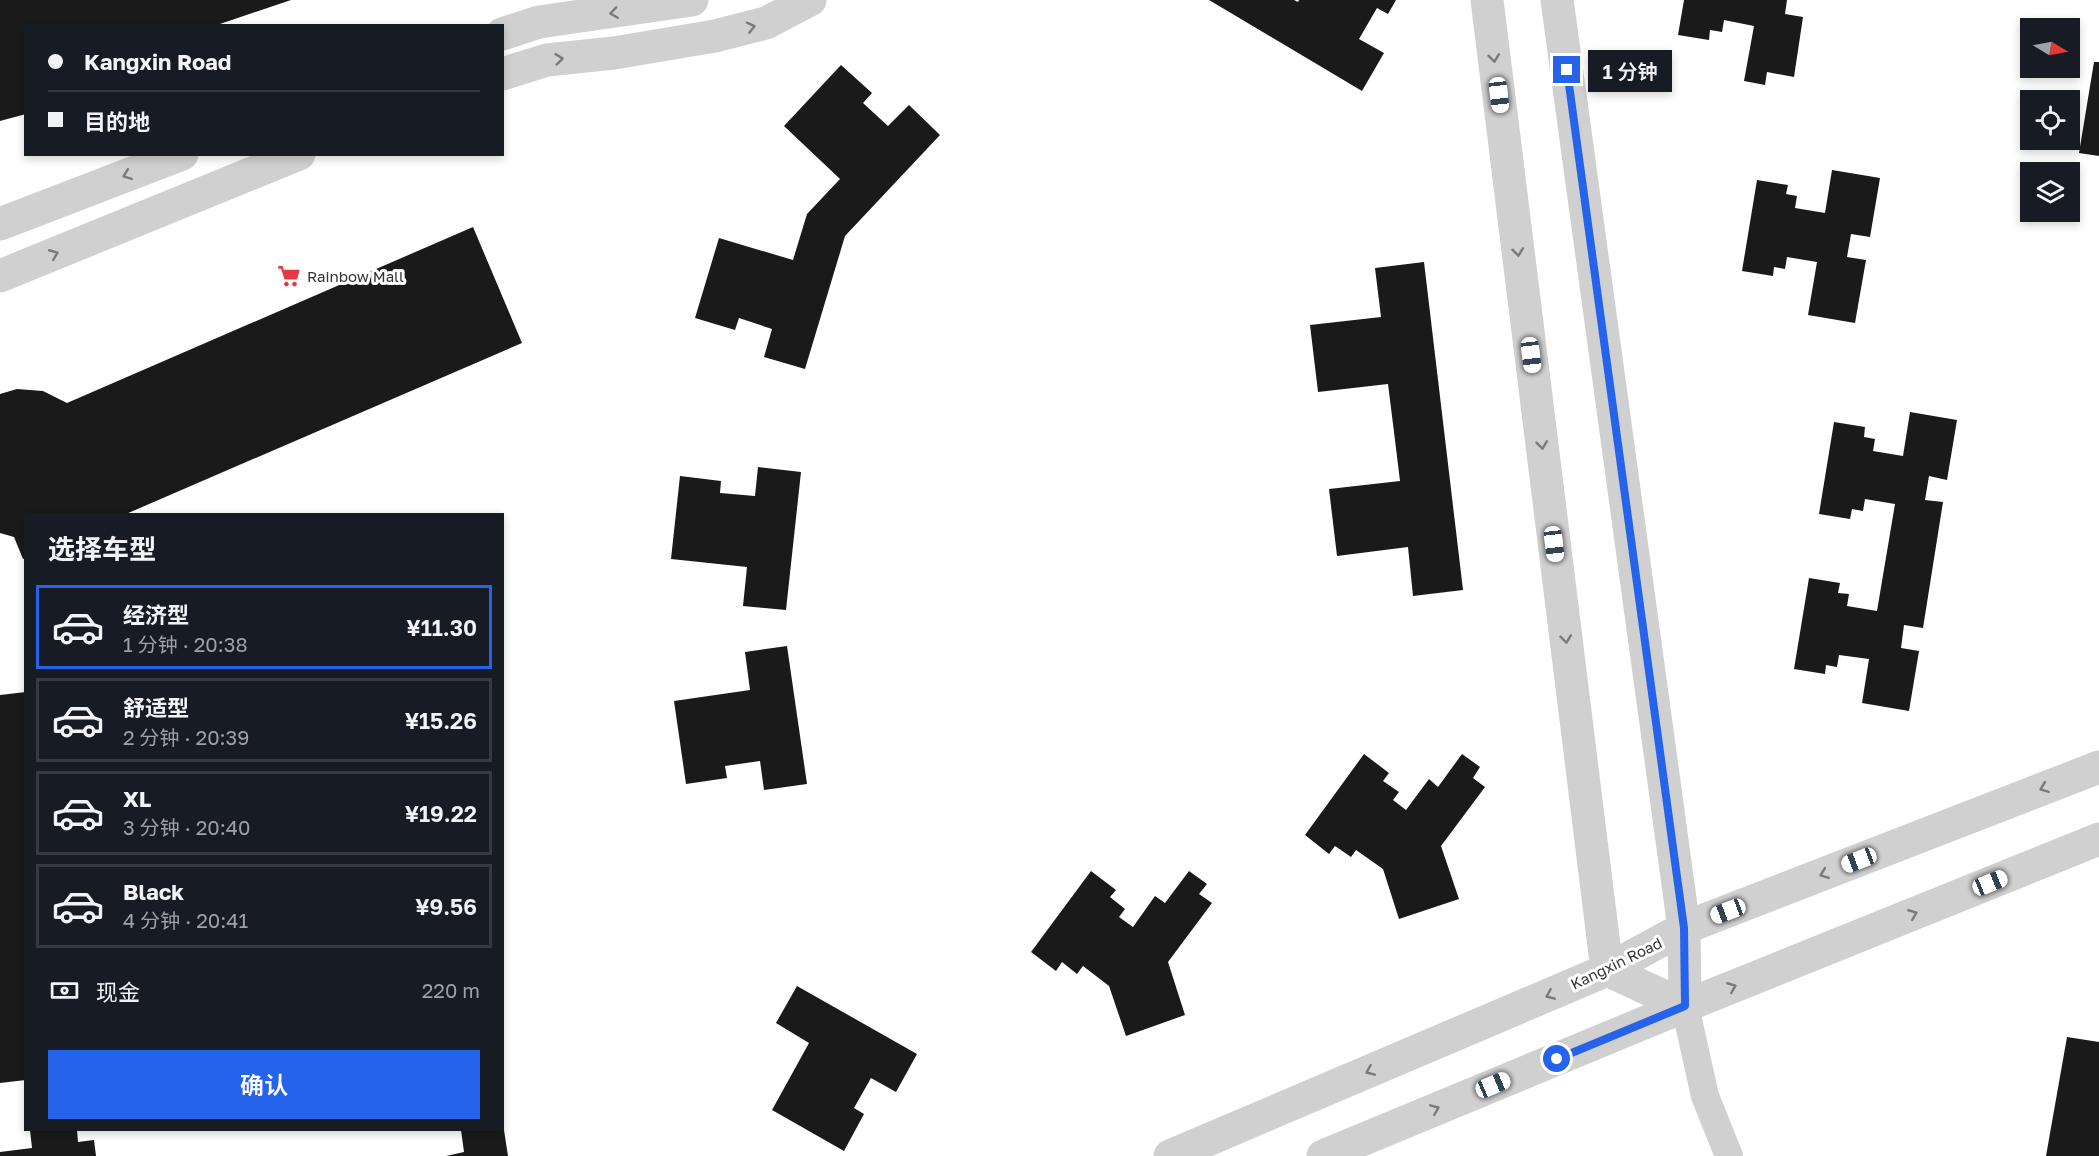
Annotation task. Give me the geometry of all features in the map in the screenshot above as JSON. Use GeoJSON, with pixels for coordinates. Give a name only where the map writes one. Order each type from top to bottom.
{"type":"FeatureCollection","features":[{"type":"Feature","properties":{"kind":"street"},"geometry":{"type":"LineString","coordinates":[[504,33],[539,22],[692,0]]}},
{"type":"Feature","properties":{"kind":"street"},"geometry":{"type":"LineString","coordinates":[[504,73],[547,60],[614,53],[715,36],[766,23],[810,0]]}},
{"type":"Feature","properties":{"kind":"street"},"geometry":{"type":"LineString","coordinates":[[1487,0],[1607,970],[1685,1006]]}},
{"type":"Feature","properties":{"kind":"street"},"geometry":{"type":"LineString","coordinates":[[1557,0],[1684,928],[1685,1006],[1705,1096],[1729,1156]]}},
{"type":"Feature","properties":{"kind":"street"},"geometry":{"type":"LineString","coordinates":[[0,224],[177,156]]}},
{"type":"Feature","properties":{"kind":"street"},"geometry":{"type":"LineString","coordinates":[[0,276],[259,162],[289,156]]}},
{"type":"Feature","properties":{"kind":"street","name":"Kangxin Road"},"geometry":{"type":"LineString","coordinates":[[1170,1156],[1607,970],[1684,928],[2099,767]]}},
{"type":"Feature","properties":{"kind":"street"},"geometry":{"type":"LineString","coordinates":[[1323,1156],[1685,1006],[2099,839]]}},
{"type":"Feature","properties":{"kind":"building"},"geometry":{"type":"Polygon","coordinates":[[[0,0],[291,0],[220,24],[24,24],[24,115],[0,121],[0,0]]]}},
{"type":"Feature","properties":{"kind":"building"},"geometry":{"type":"Polygon","coordinates":[[[1209,0],[1294,0],[1298,2],[1299,0],[1396,0],[1388,14],[1377,8],[1359,39],[1384,53],[1362,91],[1209,0]]]}},
{"type":"Feature","properties":{"kind":"building"},"geometry":{"type":"Polygon","coordinates":[[[1684,0],[1787,0],[1785,14],[1803,17],[1794,77],[1767,72],[1765,85],[1744,81],[1754,26],[1724,20],[1722,32],[1710,30],[1709,40],[1678,35],[1684,0]]]}},
{"type":"Feature","properties":{"kind":"building"},"geometry":{"type":"Polygon","coordinates":[[[2094,62],[2099,62],[2099,156],[2079,153],[2094,62]]]}},
{"type":"Feature","properties":{"kind":"building"},"geometry":{"type":"Polygon","coordinates":[[[841,65],[872,93],[863,103],[888,126],[909,105],[940,135],[845,236],[805,369],[764,357],[772,329],[739,318],[735,330],[695,318],[719,238],[793,260],[807,214],[840,179],[784,126],[841,65]]]}},
{"type":"Feature","properties":{"kind":"building"},"geometry":{"type":"Polygon","coordinates":[[[1832,170],[1880,178],[1870,237],[1851,234],[1847,257],[1866,260],[1855,323],[1808,315],[1817,262],[1787,257],[1785,269],[1774,267],[1773,276],[1742,271],[1757,180],[1788,185],[1786,194],[1797,196],[1795,208],[1825,213],[1832,170]]]}},
{"type":"Feature","properties":{"kind":"building"},"geometry":{"type":"Polygon","coordinates":[[[473,227],[522,343],[128,513],[24,513],[23,559],[14,537],[0,533],[0,394],[17,389],[43,391],[67,403],[473,227]]]}},
{"type":"Feature","properties":{"kind":"building"},"geometry":{"type":"Polygon","coordinates":[[[1424,262],[1463,590],[1413,596],[1408,547],[1337,556],[1329,489],[1400,481],[1388,384],[1318,392],[1310,325],[1381,317],[1375,268],[1424,262]]]}},
{"type":"Feature","properties":{"kind":"building"},"geometry":{"type":"Polygon","coordinates":[[[1910,412],[1957,420],[1947,480],[1929,476],[1925,500],[1943,502],[1923,628],[1904,625],[1901,648],[1919,651],[1909,711],[1862,703],[1869,659],[1839,655],[1837,667],[1826,665],[1825,674],[1794,669],[1809,578],[1840,583],[1838,593],[1849,594],[1847,606],[1877,611],[1895,504],[1865,499],[1863,511],[1852,509],[1850,519],[1819,514],[1834,422],[1865,427],[1864,437],[1875,439],[1873,451],[1903,456],[1910,412]]]}},
{"type":"Feature","properties":{"kind":"building"},"geometry":{"type":"Polygon","coordinates":[[[758,467],[801,472],[786,610],[743,606],[747,567],[671,559],[680,476],[721,481],[720,493],[755,496],[758,467]]]}},
{"type":"Feature","properties":{"kind":"building"},"geometry":{"type":"Polygon","coordinates":[[[787,646],[807,784],[764,790],[760,761],[725,766],[727,778],[686,784],[674,701],[750,690],[745,652],[787,646]]]}},
{"type":"Feature","properties":{"kind":"building"},"geometry":{"type":"Polygon","coordinates":[[[24,692],[24,1080],[0,1083],[0,695],[24,692]]]}},
{"type":"Feature","properties":{"kind":"building"},"geometry":{"type":"Polygon","coordinates":[[[1364,754],[1389,773],[1383,781],[1399,792],[1393,800],[1406,810],[1429,779],[1438,787],[1462,754],[1480,767],[1473,778],[1485,787],[1441,846],[1459,899],[1399,919],[1383,869],[1356,850],[1351,857],[1335,846],[1329,854],[1305,835],[1364,754]]]}},
{"type":"Feature","properties":{"kind":"building"},"geometry":{"type":"Polygon","coordinates":[[[1091,871],[1116,890],[1110,897],[1125,909],[1119,917],[1133,927],[1155,896],[1165,903],[1189,871],[1207,884],[1199,894],[1212,903],[1168,962],[1185,1015],[1126,1036],[1109,986],[1083,966],[1077,974],[1062,962],[1056,971],[1031,952],[1091,871]]]}},
{"type":"Feature","properties":{"kind":"building"},"geometry":{"type":"Polygon","coordinates":[[[797,986],[917,1054],[896,1092],[871,1078],[854,1108],[864,1114],[844,1151],[772,1110],[809,1043],[776,1023],[797,986]]]}},
{"type":"Feature","properties":{"kind":"building"},"geometry":{"type":"Polygon","coordinates":[[[2067,1037],[2099,1042],[2099,1156],[2046,1156],[2067,1037]]]}},
{"type":"Feature","properties":{"kind":"building"},"geometry":{"type":"Polygon","coordinates":[[[504,1130],[508,1156],[446,1156],[464,1152],[461,1131],[504,1130]]]}},
{"type":"Feature","properties":{"kind":"building"},"geometry":{"type":"Polygon","coordinates":[[[30,1131],[77,1131],[78,1142],[94,1140],[96,1156],[0,1156],[0,1152],[32,1148],[30,1131]]]}},
{"type":"Feature","properties":{"kind":"place","name":"Rainbow Mall"},"geometry":{"type":"Point","coordinates":[289,276]}},
{"type":"Feature","properties":{"kind":"route"},"geometry":{"type":"LineString","coordinates":[[1557,1059],[1685,1006],[1684,928],[1567,70]]}}]}
